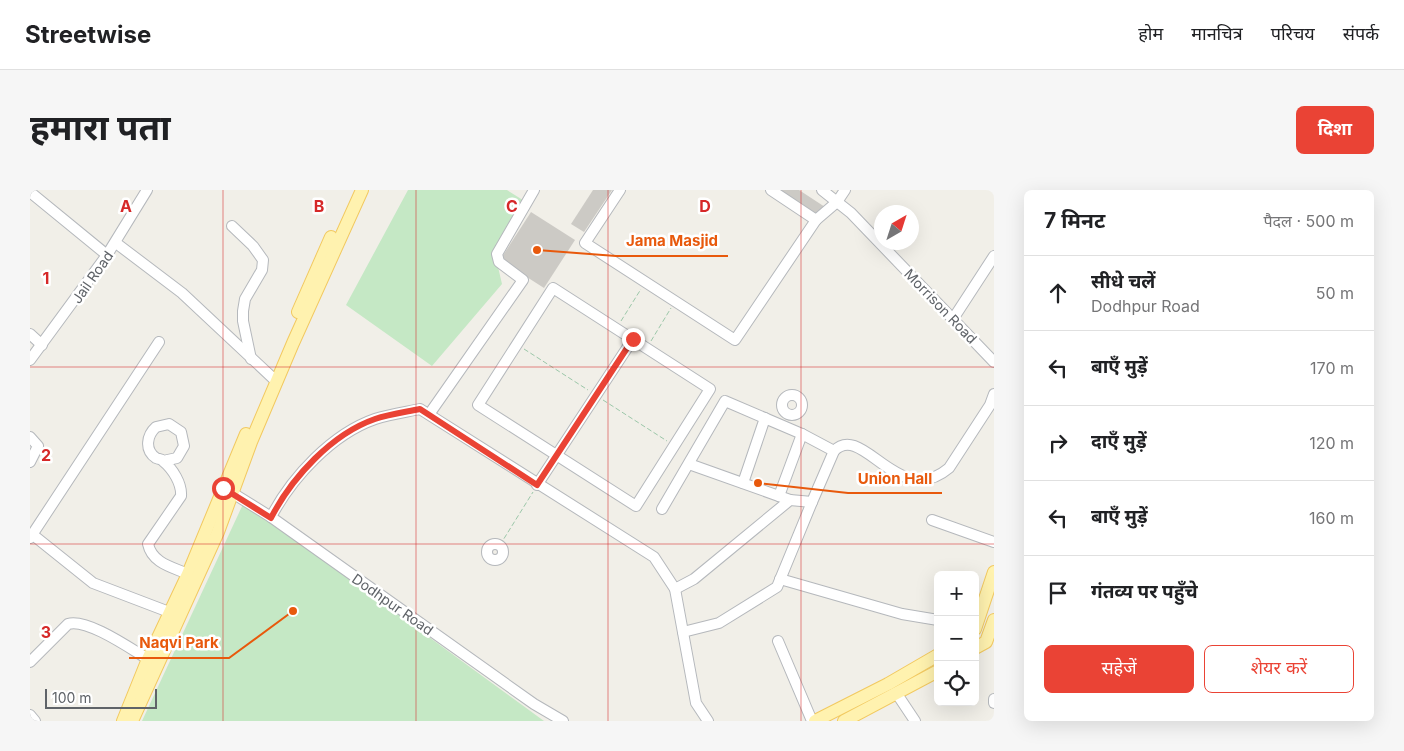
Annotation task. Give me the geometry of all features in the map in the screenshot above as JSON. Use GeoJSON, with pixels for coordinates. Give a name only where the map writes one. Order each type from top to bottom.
{"type":"FeatureCollection","features":[{"type":"Feature","properties":{"kind":"main road"},"geometry":{"type":"LineString","coordinates":[[132,721],[175,614],[188,574],[228,490],[313,275],[353,190]]}},
{"type":"Feature","properties":{"kind":"main road"},"geometry":{"type":"LineString","coordinates":[[273,380],[362,190]]}},
{"type":"Feature","properties":{"kind":"main road"},"geometry":{"type":"LineString","coordinates":[[123,721],[148,658],[175,614],[218,532],[228,490]]}},
{"type":"Feature","properties":{"kind":"main road"},"geometry":{"type":"LineString","coordinates":[[979,617],[994,572]]}},
{"type":"Feature","properties":{"kind":"main road"},"geometry":{"type":"LineString","coordinates":[[985,645],[994,620]]}},
{"type":"Feature","properties":{"kind":"main road"},"geometry":{"type":"LineString","coordinates":[[813,721],[888,684],[934,657]]}},
{"type":"Feature","properties":{"kind":"main road"},"geometry":{"type":"LineString","coordinates":[[844,721],[934,673]]}},
{"type":"Feature","properties":{"kind":"street","name":"Jail Road"},"geometry":{"type":"LineString","coordinates":[[30,360],[116,243],[147,190]]}},
{"type":"Feature","properties":{"kind":"street"},"geometry":{"type":"LineString","coordinates":[[430,414],[523,280],[499,262],[497,254],[534,190]]}},
{"type":"Feature","properties":{"kind":"street"},"geometry":{"type":"LineString","coordinates":[[620,190],[585,243],[735,340],[816,220],[837,202],[845,190]]}},
{"type":"Feature","properties":{"kind":"street"},"geometry":{"type":"LineString","coordinates":[[771,190],[816,220]]}},
{"type":"Feature","properties":{"kind":"street","name":"Morrison Road"},"geometry":{"type":"LineString","coordinates":[[822,190],[852,213],[994,362]]}},
{"type":"Feature","properties":{"kind":"street"},"geometry":{"type":"LineString","coordinates":[[30,192],[107,256]]}},
{"type":"Feature","properties":{"kind":"street"},"geometry":{"type":"LineString","coordinates":[[232,226],[254,246],[262,260],[262,270],[245,299],[243,311],[243,321],[252,360]]}},
{"type":"Feature","properties":{"kind":"street"},"geometry":{"type":"LineString","coordinates":[[116,243],[182,293],[273,380]]}},
{"type":"Feature","properties":{"kind":"street"},"geometry":{"type":"LineString","coordinates":[[953,319],[994,256]]}},
{"type":"Feature","properties":{"kind":"street"},"geometry":{"type":"LineString","coordinates":[[553,288],[633,339],[710,389],[636,506],[478,405],[553,288]]}},
{"type":"Feature","properties":{"kind":"street"},"geometry":{"type":"LineString","coordinates":[[30,334],[42,345]]}},
{"type":"Feature","properties":{"kind":"street"},"geometry":{"type":"LineString","coordinates":[[537,485],[633,339]]}},
{"type":"Feature","properties":{"kind":"street"},"geometry":{"type":"LineString","coordinates":[[159,342],[31,537],[93,583],[175,614]]}},
{"type":"Feature","properties":{"kind":"street"},"geometry":{"type":"LineString","coordinates":[[683,632],[719,622],[765,596],[777,587],[834,451],[840,444],[848,443],[906,478],[920,481],[929,480],[949,468],[993,397]]}},
{"type":"Feature","properties":{"kind":"street"},"geometry":{"type":"LineString","coordinates":[[662,509],[725,401],[802,434],[834,451]]}},
{"type":"Feature","properties":{"kind":"street"},"geometry":{"type":"LineString","coordinates":[[271,518],[280,500],[326,446],[374,419],[420,409],[537,485],[654,557],[675,590],[696,703],[708,721]]}},
{"type":"Feature","properties":{"kind":"street"},"geometry":{"type":"LineString","coordinates":[[783,426],[788,414]]}},
{"type":"Feature","properties":{"kind":"street"},"geometry":{"type":"LineString","coordinates":[[742,483],[764,418]]}},
{"type":"Feature","properties":{"kind":"street"},"geometry":{"type":"LineString","coordinates":[[779,496],[802,434]]}},
{"type":"Feature","properties":{"kind":"street"},"geometry":{"type":"LineString","coordinates":[[30,437],[38,446],[30,462]]}},
{"type":"Feature","properties":{"kind":"street"},"geometry":{"type":"LineString","coordinates":[[163,460],[177,479],[181,489],[181,496],[148,544],[150,553],[155,559],[188,574]]}},
{"type":"Feature","properties":{"kind":"street"},"geometry":{"type":"LineString","coordinates":[[689,464],[790,500],[812,502]]}},
{"type":"Feature","properties":{"kind":"street","name":"Dodhpur Road"},"geometry":{"type":"LineString","coordinates":[[228,490],[271,518],[534,704],[563,721]]}},
{"type":"Feature","properties":{"kind":"street"},"geometry":{"type":"LineString","coordinates":[[675,590],[694,579],[790,500]]}},
{"type":"Feature","properties":{"kind":"street"},"geometry":{"type":"LineString","coordinates":[[932,520],[994,542]]}},
{"type":"Feature","properties":{"kind":"street"},"geometry":{"type":"LineString","coordinates":[[780,579],[902,614],[934,619]]}},
{"type":"Feature","properties":{"kind":"street"},"geometry":{"type":"LineString","coordinates":[[30,662],[68,624],[74,622],[90,627],[148,658]]}},
{"type":"Feature","properties":{"kind":"street"},"geometry":{"type":"LineString","coordinates":[[778,641],[813,721]]}},
{"type":"Feature","properties":{"kind":"street"},"geometry":{"type":"LineString","coordinates":[[897,694],[915,721]]}},
{"type":"Feature","properties":{"kind":"street"},"geometry":{"type":"LineString","coordinates":[[30,715],[35,721]]}},
{"type":"Feature","properties":{"kind":"path"},"geometry":{"type":"LineString","coordinates":[[616,328],[646,282]]}},
{"type":"Feature","properties":{"kind":"path"},"geometry":{"type":"LineString","coordinates":[[647,348],[675,301]]}},
{"type":"Feature","properties":{"kind":"path"},"geometry":{"type":"LineString","coordinates":[[500,545],[537,485]]}},
{"type":"Feature","properties":{"kind":"green space"},"geometry":{"type":"Polygon","coordinates":[[[408,190],[507,190],[526,202],[495,254],[502,284],[432,366],[346,305],[408,190]]]}},
{"type":"Feature","properties":{"kind":"green space"},"geometry":{"type":"Polygon","coordinates":[[[244,502],[544,721],[142,721],[244,502]]]}},
{"type":"Feature","properties":{"kind":"building"},"geometry":{"type":"Polygon","coordinates":[[[593,190],[612,190],[584,232],[571,224],[593,190]]]}},
{"type":"Feature","properties":{"kind":"building"},"geometry":{"type":"Polygon","coordinates":[[[778,190],[799,190],[825,207],[816,215],[778,190]]]}},
{"type":"Feature","properties":{"kind":"building"},"geometry":{"type":"Polygon","coordinates":[[[531,212],[575,240],[544,288],[500,260],[531,212]]]}},
{"type":"Feature","properties":{"kind":"place","name":"Jama Masjid"},"geometry":{"type":"Point","coordinates":[537,250]}},
{"type":"Feature","properties":{"kind":"place","name":"Union Hall"},"geometry":{"type":"Point","coordinates":[758,483]}},
{"type":"Feature","properties":{"kind":"place","name":"Naqvi Park"},"geometry":{"type":"Point","coordinates":[293,611]}},
{"type":"Feature","properties":{"kind":"route"},"geometry":{"type":"LineString","coordinates":[[223,488],[271,518],[280,500],[326,446],[374,419],[420,409],[537,485],[633,339]]}}]}
